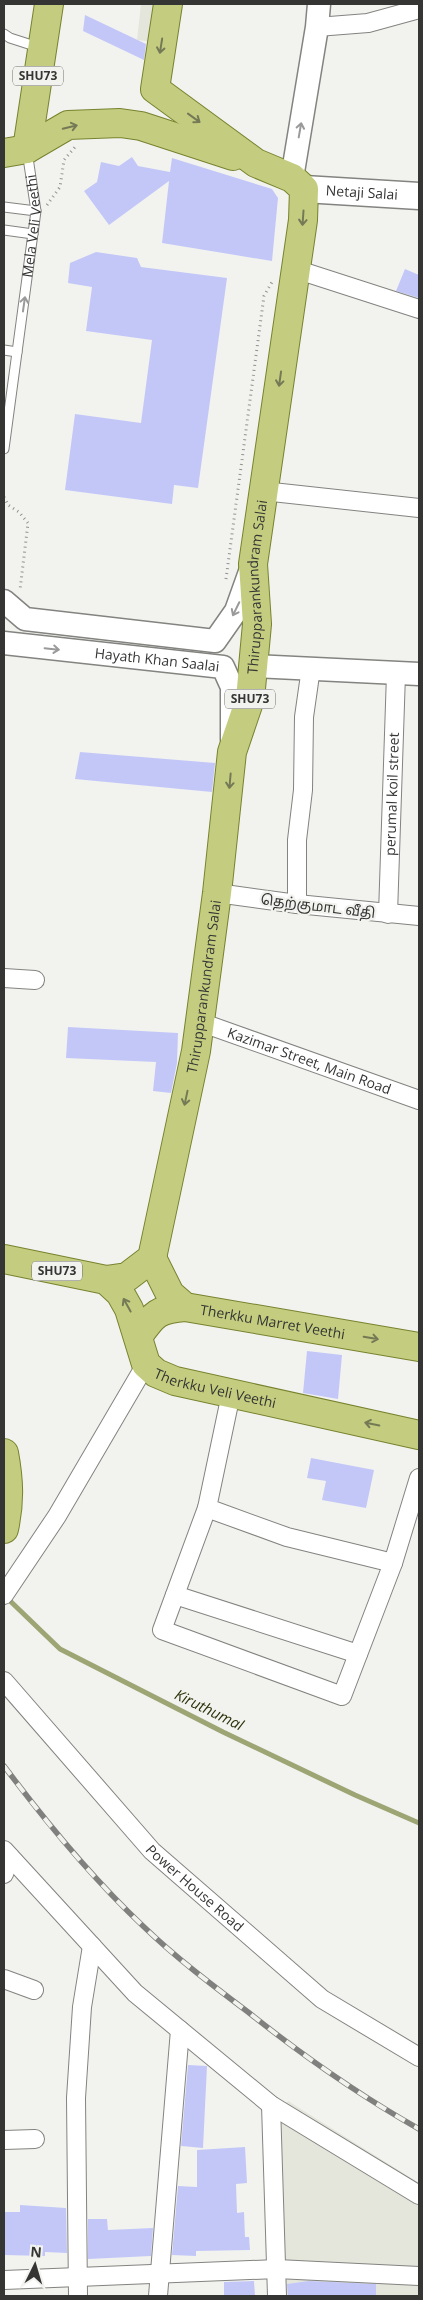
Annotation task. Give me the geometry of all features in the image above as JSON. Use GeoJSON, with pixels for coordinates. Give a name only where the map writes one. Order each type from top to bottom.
{"type":"FeatureCollection","features":[{"type":"Feature","properties":{"kind":"main road","name":"Mela Veli Veethi"},"geometry":{"type":"LineString","coordinates":[[15,151],[43,48],[50,4]]}},
{"type":"Feature","properties":{"kind":"main road"},"geometry":{"type":"LineString","coordinates":[[168,4],[155,89],[256,164]]}},
{"type":"Feature","properties":{"kind":"main road"},"geometry":{"type":"LineString","coordinates":[[15,151],[68,125],[120,123],[166,134],[256,164],[298,184]]}},
{"type":"Feature","properties":{"kind":"main road","name":"Netaji Salai"},"geometry":{"type":"LineString","coordinates":[[298,184],[419,196]]}},
{"type":"Feature","properties":{"kind":"main road","name":"Thirupparankundram Salai"},"geometry":{"type":"LineString","coordinates":[[152,1258],[196,1051],[217,893],[232,752],[250,699],[257,624],[253,564],[263,491],[286,272],[303,220],[298,184]]}},
{"type":"Feature","properties":{"kind":"main road","name":"SHU73"},"geometry":{"type":"LineString","coordinates":[[5,1261],[106,1280],[127,1277],[152,1258]]}},
{"type":"Feature","properties":{"kind":"main road","name":"Therkku Marret Veethi"},"geometry":{"type":"LineString","coordinates":[[152,1258],[170,1294],[185,1307],[419,1347]]}},
{"type":"Feature","properties":{"kind":"main road","name":"Therkku Veli Veethi"},"geometry":{"type":"LineString","coordinates":[[106,1280],[120,1294],[129,1309],[139,1335],[146,1364],[156,1373],[175,1381],[419,1435]]}},
{"type":"Feature","properties":{"kind":"main road"},"geometry":{"type":"LineString","coordinates":[[139,1335],[155,1314],[165,1308],[185,1307]]}},
{"type":"Feature","properties":{"kind":"main road"},"geometry":{"type":"LineString","coordinates":[[4,1454],[9,1496],[4,1529]]}},
{"type":"Feature","properties":{"kind":"street"},"geometry":{"type":"LineString","coordinates":[[298,184],[319,4]]}},
{"type":"Feature","properties":{"kind":"street"},"geometry":{"type":"LineString","coordinates":[[317,27],[368,23],[409,9]]}},
{"type":"Feature","properties":{"kind":"street"},"geometry":{"type":"LineString","coordinates":[[286,272],[419,309]]}},
{"type":"Feature","properties":{"kind":"street"},"geometry":{"type":"LineString","coordinates":[[263,491],[419,508]]}},
{"type":"Feature","properties":{"kind":"street","name":"Hayath Khan Saalai"},"geometry":{"type":"LineString","coordinates":[[11,598],[25,619],[215,641],[236,611],[253,564]]}},
{"type":"Feature","properties":{"kind":"street","name":"Hayath Khan Saalai"},"geometry":{"type":"LineString","coordinates":[[4,643],[224,668],[232,687],[232,752]]}},
{"type":"Feature","properties":{"kind":"street"},"geometry":{"type":"LineString","coordinates":[[253,666],[419,674]]}},
{"type":"Feature","properties":{"kind":"street"},"geometry":{"type":"LineString","coordinates":[[297,904],[297,840],[303,790],[304,717],[311,668]]}},
{"type":"Feature","properties":{"kind":"street","name":"perumal koil street"},"geometry":{"type":"LineString","coordinates":[[388,914],[396,674]]}},
{"type":"Feature","properties":{"kind":"street","name":"தெற்குமாட வீதி"},"geometry":{"type":"LineString","coordinates":[[217,893],[297,904],[419,916]]}},
{"type":"Feature","properties":{"kind":"street"},"geometry":{"type":"LineString","coordinates":[[4,978],[35,980]]}},
{"type":"Feature","properties":{"kind":"street","name":"Kazimar Street, Main Road"},"geometry":{"type":"LineString","coordinates":[[200,1022],[419,1100]]}},
{"type":"Feature","properties":{"kind":"street"},"geometry":{"type":"LineString","coordinates":[[7,1590],[57,1516],[146,1364]]}},
{"type":"Feature","properties":{"kind":"street"},"geometry":{"type":"LineString","coordinates":[[231,1394],[207,1508],[162,1630],[342,1696],[393,1563],[419,1478]]}},
{"type":"Feature","properties":{"kind":"street"},"geometry":{"type":"LineString","coordinates":[[207,1508],[287,1537],[393,1563]]}},
{"type":"Feature","properties":{"kind":"street"},"geometry":{"type":"LineString","coordinates":[[175,1595],[358,1654]]}},
{"type":"Feature","properties":{"kind":"street","name":"Power House Road"},"geometry":{"type":"LineString","coordinates":[[4,1682],[152,1851],[322,1999],[419,2056]]}},
{"type":"Feature","properties":{"kind":"street"},"geometry":{"type":"LineString","coordinates":[[4,1874],[7,1854]]}},
{"type":"Feature","properties":{"kind":"street"},"geometry":{"type":"LineString","coordinates":[[7,1854],[135,1993],[271,2105],[419,2195]]}},
{"type":"Feature","properties":{"kind":"street"},"geometry":{"type":"LineString","coordinates":[[78,2296],[76,2098],[82,2007],[92,1946]]}},
{"type":"Feature","properties":{"kind":"street"},"geometry":{"type":"LineString","coordinates":[[4,1980],[34,1990]]}},
{"type":"Feature","properties":{"kind":"street"},"geometry":{"type":"LineString","coordinates":[[158,2296],[158,2273],[180,2030]]}},
{"type":"Feature","properties":{"kind":"street"},"geometry":{"type":"LineString","coordinates":[[271,2105],[277,2296]]}},
{"type":"Feature","properties":{"kind":"street"},"geometry":{"type":"LineString","coordinates":[[4,2140],[35,2139]]}},
{"type":"Feature","properties":{"kind":"street"},"geometry":{"type":"LineString","coordinates":[[4,2280],[277,2269],[419,2276]]}},
{"type":"Feature","properties":{"kind":"lane"},"geometry":{"type":"LineString","coordinates":[[4,34],[10,38],[43,48]]}},
{"type":"Feature","properties":{"kind":"lane","name":"Mela Veli Veethi"},"geometry":{"type":"LineString","coordinates":[[4,449],[36,211],[15,151]]}},
{"type":"Feature","properties":{"kind":"lane"},"geometry":{"type":"LineString","coordinates":[[4,207],[36,211]]}},
{"type":"Feature","properties":{"kind":"lane"},"geometry":{"type":"LineString","coordinates":[[4,230],[33,234]]}},
{"type":"Feature","properties":{"kind":"lane"},"geometry":{"type":"LineString","coordinates":[[4,350],[17,352]]}},
{"type":"Feature","properties":{"kind":"lane"},"geometry":{"type":"LineString","coordinates":[[4,373],[14,374]]}},
{"type":"Feature","properties":{"kind":"path"},"geometry":{"type":"LineString","coordinates":[[36,211],[44,209],[60,187],[64,160],[78,142]]}},
{"type":"Feature","properties":{"kind":"path"},"geometry":{"type":"LineString","coordinates":[[225,585],[264,296],[286,272]]}},
{"type":"Feature","properties":{"kind":"path"},"geometry":{"type":"LineString","coordinates":[[4,497],[8,506],[19,512],[28,523],[11,598]]}},
{"type":"Feature","properties":{"kind":"shaded area"},"geometry":{"type":"Polygon","coordinates":[[[141,4],[161,4],[157,42],[137,40],[141,4]]]}},
{"type":"Feature","properties":{"kind":"shaded area"},"geometry":{"type":"Polygon","coordinates":[[[288,2101],[419,2183],[419,2296],[284,2296],[280,2111],[288,2101]]]}},
{"type":"Feature","properties":{"kind":"building"},"geometry":{"type":"Polygon","coordinates":[[[85,15],[146,44],[144,60],[83,31],[85,15]]]}},
{"type":"Feature","properties":{"kind":"building"},"geometry":{"type":"Polygon","coordinates":[[[132,157],[138,166],[170,172],[172,158],[272,189],[278,198],[272,261],[162,243],[169,181],[109,225],[84,191],[97,182],[101,162],[119,166],[132,157]]]}},
{"type":"Feature","properties":{"kind":"building"},"geometry":{"type":"Polygon","coordinates":[[[96,252],[137,258],[141,267],[227,278],[198,488],[174,485],[172,504],[65,490],[75,414],[141,423],[152,340],[86,331],[92,287],[68,283],[70,263],[96,252]]]}},
{"type":"Feature","properties":{"kind":"building"},"geometry":{"type":"Polygon","coordinates":[[[405,269],[419,275],[419,298],[396,291],[405,269]]]}},
{"type":"Feature","properties":{"kind":"building"},"geometry":{"type":"Polygon","coordinates":[[[80,752],[215,763],[212,792],[75,779],[80,752]]]}},
{"type":"Feature","properties":{"kind":"building"},"geometry":{"type":"Polygon","coordinates":[[[68,1027],[178,1033],[177,1063],[171,1093],[153,1091],[156,1062],[66,1058],[68,1027]]]}},
{"type":"Feature","properties":{"kind":"building"},"geometry":{"type":"Polygon","coordinates":[[[307,1351],[342,1355],[338,1399],[303,1393],[307,1351]]]}},
{"type":"Feature","properties":{"kind":"building"},"geometry":{"type":"Polygon","coordinates":[[[311,1458],[374,1470],[366,1508],[322,1500],[326,1481],[307,1478],[311,1458]]]}},
{"type":"Feature","properties":{"kind":"building"},"geometry":{"type":"Polygon","coordinates":[[[188,2065],[207,2066],[203,2148],[181,2146],[188,2065]]]}},
{"type":"Feature","properties":{"kind":"building"},"geometry":{"type":"Polygon","coordinates":[[[245,2147],[247,2183],[236,2184],[237,2213],[244,2212],[245,2237],[249,2237],[250,2250],[196,2251],[196,2256],[172,2255],[178,2186],[197,2187],[197,2150],[245,2147]]]}},
{"type":"Feature","properties":{"kind":"building"},"geometry":{"type":"Polygon","coordinates":[[[20,2205],[66,2208],[67,2253],[45,2252],[45,2256],[4,2255],[4,2212],[20,2212],[20,2205]]]}},
{"type":"Feature","properties":{"kind":"building"},"geometry":{"type":"Polygon","coordinates":[[[88,2219],[107,2219],[108,2230],[153,2228],[151,2256],[88,2259],[88,2219]]]}},
{"type":"Feature","properties":{"kind":"building"},"geometry":{"type":"Polygon","coordinates":[[[254,2281],[255,2296],[224,2296],[224,2282],[254,2281]]]}},
{"type":"Feature","properties":{"kind":"building"},"geometry":{"type":"Polygon","coordinates":[[[309,2281],[376,2284],[376,2296],[288,2296],[287,2284],[309,2281]]]}},
{"type":"Feature","properties":{"kind":"waterway","name":"Kiruthumal"},"geometry":{"type":"LineString","coordinates":[[6,1597],[60,1649],[223,1732],[355,1795],[419,1823]]}},
{"type":"Feature","properties":{"kind":"railway"},"geometry":{"type":"LineString","coordinates":[[4,1766],[87,1869],[168,1949],[310,2059],[419,2129]]}}]}
